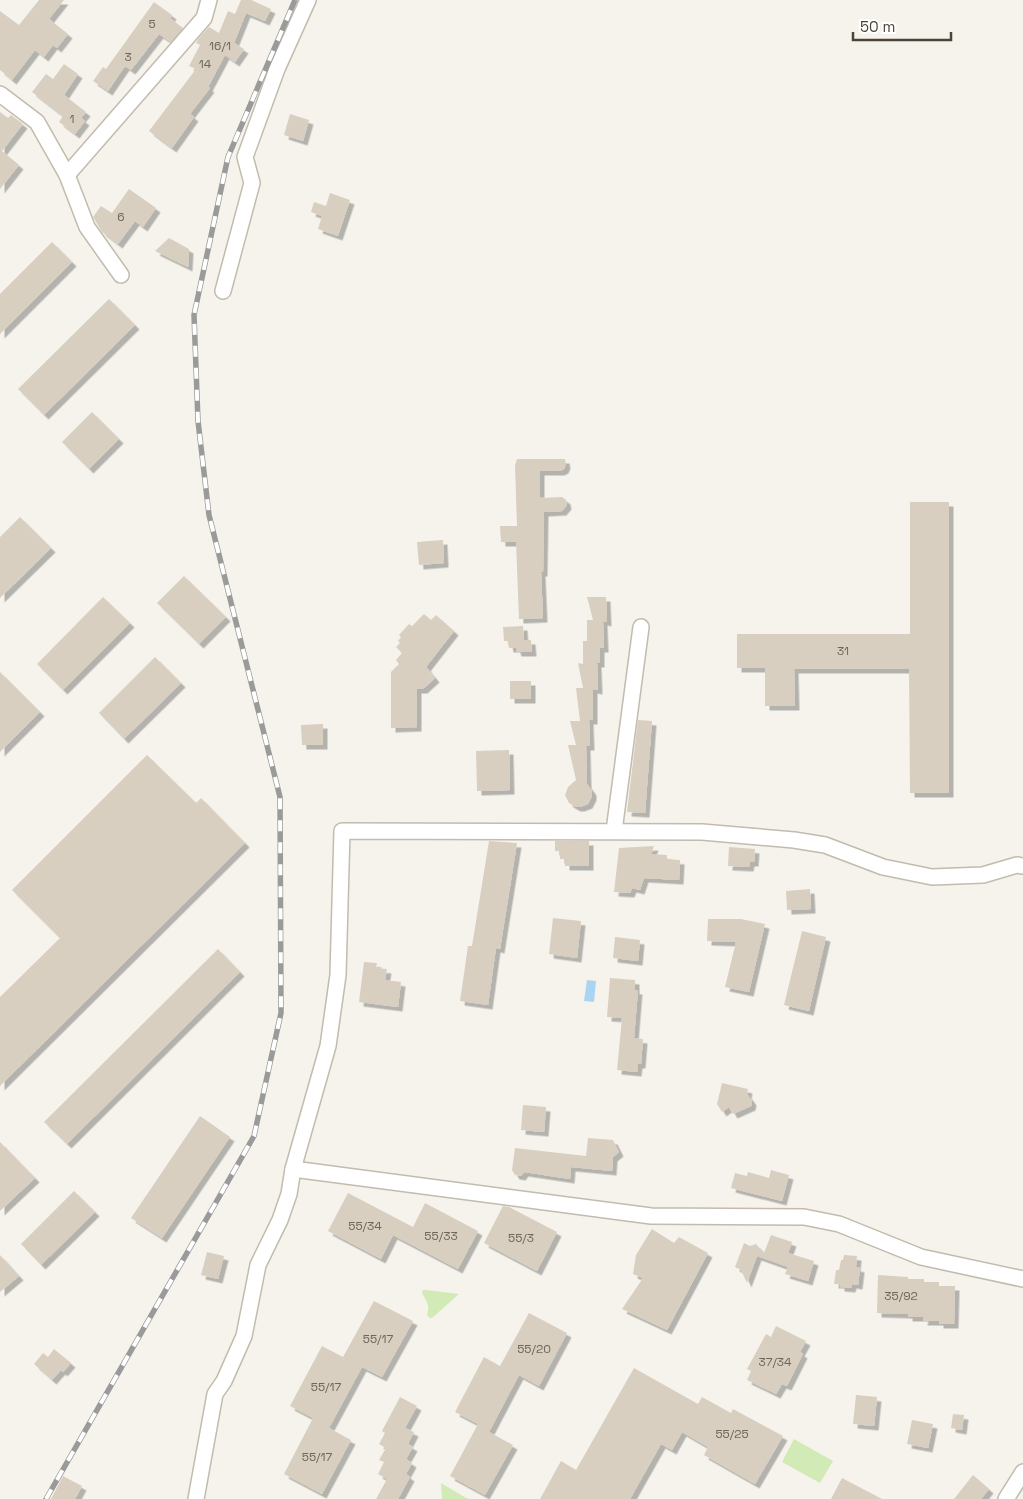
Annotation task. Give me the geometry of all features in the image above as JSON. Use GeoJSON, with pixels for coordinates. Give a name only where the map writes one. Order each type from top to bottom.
{"type":"FeatureCollection","features":[{"type":"Feature","properties":{"kind":"street"},"geometry":{"type":"LineString","coordinates":[[67,174],[204,18],[209,0]]}},
{"type":"Feature","properties":{"kind":"street"},"geometry":{"type":"LineString","coordinates":[[222,291],[252,182],[245,157],[277,69],[308,0]]}},
{"type":"Feature","properties":{"kind":"street"},"geometry":{"type":"LineString","coordinates":[[0,94],[37,122],[67,174],[87,227],[121,275]]}},
{"type":"Feature","properties":{"kind":"street"},"geometry":{"type":"LineString","coordinates":[[614,831],[641,627]]}},
{"type":"Feature","properties":{"kind":"street"},"geometry":{"type":"LineString","coordinates":[[196,1499],[215,1394],[224,1381],[244,1336],[258,1265],[280,1220],[289,1194],[292,1169],[328,1046],[338,975],[342,831],[702,832],[794,840],[825,845],[883,867],[932,877],[983,875],[1017,865],[1023,866]]}},
{"type":"Feature","properties":{"kind":"street"},"geometry":{"type":"LineString","coordinates":[[292,1169],[651,1216],[804,1217],[839,1224],[921,1257],[1023,1280]]}},
{"type":"Feature","properties":{"kind":"street"},"geometry":{"type":"LineString","coordinates":[[1006,1499],[1023,1472]]}},
{"type":"Feature","properties":{"kind":"green space"},"geometry":{"type":"Polygon","coordinates":[[[423,1290],[459,1294],[430,1318],[427,1315],[428,1307],[422,1293],[423,1290]]]}},
{"type":"Feature","properties":{"kind":"green space"},"geometry":{"type":"Polygon","coordinates":[[[794,1439],[833,1461],[820,1483],[782,1462],[794,1439]]]}},
{"type":"Feature","properties":{"kind":"green space"},"geometry":{"type":"Polygon","coordinates":[[[441,1483],[468,1499],[442,1499],[441,1483]]]}},
{"type":"Feature","properties":{"kind":"water"},"geometry":{"type":"Polygon","coordinates":[[[587,980],[596,981],[594,1002],[584,1001],[587,980]]]}},
{"type":"Feature","properties":{"kind":"building"},"geometry":{"type":"Polygon","coordinates":[[[39,0],[64,0],[49,19],[68,34],[57,48],[53,45],[44,57],[35,50],[12,80],[0,70],[0,11],[19,25],[39,0]]]}},
{"type":"Feature","properties":{"kind":"building"},"geometry":{"type":"Polygon","coordinates":[[[241,0],[251,0],[271,9],[265,21],[246,13],[234,43],[244,49],[235,62],[225,55],[208,87],[210,88],[190,114],[194,117],[172,148],[149,131],[196,69],[189,66],[200,45],[196,43],[198,39],[209,27],[219,33],[228,11],[235,14],[241,0]]]}},
{"type":"Feature","properties":{"kind":"building"},"geometry":{"type":"Polygon","coordinates":[[[154,2],[172,15],[170,18],[183,28],[171,42],[159,34],[131,70],[125,66],[108,91],[93,81],[103,67],[106,69],[154,2]]]}},
{"type":"Feature","properties":{"kind":"building"},"geometry":{"type":"Polygon","coordinates":[[[64,64],[78,74],[64,95],[86,112],[81,118],[85,121],[75,134],[59,122],[63,116],[32,92],[46,74],[53,79],[64,64]]]}},
{"type":"Feature","properties":{"kind":"building"},"geometry":{"type":"Polygon","coordinates":[[[0,112],[8,118],[11,115],[23,124],[2,151],[19,165],[0,189],[0,112]]]}},
{"type":"Feature","properties":{"kind":"building"},"geometry":{"type":"Polygon","coordinates":[[[290,114],[309,120],[303,141],[284,135],[290,114]]]}},
{"type":"Feature","properties":{"kind":"building"},"geometry":{"type":"Polygon","coordinates":[[[129,189],[156,208],[143,227],[135,221],[118,244],[102,232],[93,217],[101,206],[112,213],[129,189]]]}},
{"type":"Feature","properties":{"kind":"building"},"geometry":{"type":"Polygon","coordinates":[[[330,193],[350,200],[338,236],[318,229],[322,216],[311,212],[314,202],[326,206],[330,193]]]}},
{"type":"Feature","properties":{"kind":"building"},"geometry":{"type":"Polygon","coordinates":[[[169,238],[189,249],[188,267],[155,251],[169,238]]]}},
{"type":"Feature","properties":{"kind":"building"},"geometry":{"type":"Polygon","coordinates":[[[52,242],[72,262],[0,334],[0,294],[52,242]]]}},
{"type":"Feature","properties":{"kind":"building"},"geometry":{"type":"Polygon","coordinates":[[[109,299],[135,325],[44,415],[18,389],[109,299]]]}},
{"type":"Feature","properties":{"kind":"building"},"geometry":{"type":"Polygon","coordinates":[[[92,412],[119,439],[89,469],[62,442],[92,412]]]}},
{"type":"Feature","properties":{"kind":"building"},"geometry":{"type":"Polygon","coordinates":[[[517,459],[565,459],[566,464],[564,469],[560,471],[540,471],[540,498],[562,497],[566,500],[567,505],[562,511],[544,512],[543,572],[541,572],[543,618],[519,619],[516,542],[501,542],[500,526],[517,526],[515,465],[517,459]]]}},
{"type":"Feature","properties":{"kind":"building"},"geometry":{"type":"Polygon","coordinates":[[[910,502],[949,502],[949,793],[910,793],[909,669],[794,669],[795,706],[765,706],[765,668],[737,668],[737,634],[910,634],[910,502]]]}},
{"type":"Feature","properties":{"kind":"building"},"geometry":{"type":"Polygon","coordinates":[[[20,517],[51,548],[0,598],[0,537],[20,517]]]}},
{"type":"Feature","properties":{"kind":"building"},"geometry":{"type":"Polygon","coordinates":[[[443,540],[444,563],[419,565],[417,542],[443,540]]]}},
{"type":"Feature","properties":{"kind":"building"},"geometry":{"type":"Polygon","coordinates":[[[184,576],[226,617],[199,644],[157,603],[184,576]]]}},
{"type":"Feature","properties":{"kind":"building"},"geometry":{"type":"Polygon","coordinates":[[[103,597],[130,623],[63,690],[37,664],[103,597]]]}},
{"type":"Feature","properties":{"kind":"building"},"geometry":{"type":"Polygon","coordinates":[[[587,597],[606,597],[607,622],[603,621],[604,648],[600,648],[600,663],[597,663],[598,690],[593,689],[593,720],[589,720],[590,746],[586,746],[587,784],[592,791],[592,796],[588,804],[576,807],[569,803],[565,795],[568,787],[576,780],[568,745],[576,745],[570,721],[580,721],[576,688],[583,688],[578,663],[583,664],[583,641],[587,641],[587,620],[593,620],[587,597]]]}},
{"type":"Feature","properties":{"kind":"building"},"geometry":{"type":"Polygon","coordinates":[[[424,614],[431,620],[436,615],[454,631],[426,667],[435,678],[423,689],[417,689],[417,727],[391,728],[391,672],[399,664],[396,660],[402,653],[396,647],[400,643],[398,641],[401,637],[399,635],[409,624],[412,626],[424,614]]]}},
{"type":"Feature","properties":{"kind":"building"},"geometry":{"type":"Polygon","coordinates":[[[523,626],[524,640],[531,640],[532,652],[517,652],[516,648],[509,648],[508,641],[504,641],[503,627],[523,626]]]}},
{"type":"Feature","properties":{"kind":"building"},"geometry":{"type":"Polygon","coordinates":[[[155,657],[181,683],[124,739],[99,713],[155,657]]]}},
{"type":"Feature","properties":{"kind":"building"},"geometry":{"type":"Polygon","coordinates":[[[0,672],[40,712],[0,752],[0,672]]]}},
{"type":"Feature","properties":{"kind":"building"},"geometry":{"type":"Polygon","coordinates":[[[510,681],[531,681],[531,699],[510,699],[510,681]]]}},
{"type":"Feature","properties":{"kind":"building"},"geometry":{"type":"Polygon","coordinates":[[[638,720],[652,721],[645,813],[627,812],[638,720]]]}},
{"type":"Feature","properties":{"kind":"building"},"geometry":{"type":"Polygon","coordinates":[[[323,724],[323,745],[302,745],[301,725],[323,724]]]}},
{"type":"Feature","properties":{"kind":"building"},"geometry":{"type":"Polygon","coordinates":[[[509,750],[510,790],[477,791],[476,751],[509,750]]]}},
{"type":"Feature","properties":{"kind":"building"},"geometry":{"type":"Polygon","coordinates":[[[147,755],[196,803],[201,798],[245,843],[0,1086],[0,997],[60,938],[12,890],[147,755]]]}},
{"type":"Feature","properties":{"kind":"building"},"geometry":{"type":"Polygon","coordinates":[[[489,841],[517,843],[500,949],[496,948],[488,1005],[460,1001],[468,946],[472,946],[489,841]]]}},
{"type":"Feature","properties":{"kind":"building"},"geometry":{"type":"Polygon","coordinates":[[[555,841],[589,841],[589,866],[565,866],[565,859],[560,859],[560,851],[555,851],[555,841]]]}},
{"type":"Feature","properties":{"kind":"building"},"geometry":{"type":"Polygon","coordinates":[[[654,846],[651,854],[667,855],[667,859],[680,860],[679,880],[644,878],[640,890],[632,888],[630,893],[614,892],[619,848],[654,846]]]}},
{"type":"Feature","properties":{"kind":"building"},"geometry":{"type":"Polygon","coordinates":[[[729,847],[755,849],[754,862],[750,862],[749,867],[728,866],[729,847]]]}},
{"type":"Feature","properties":{"kind":"building"},"geometry":{"type":"Polygon","coordinates":[[[810,889],[811,909],[787,910],[786,891],[810,889]]]}},
{"type":"Feature","properties":{"kind":"building"},"geometry":{"type":"Polygon","coordinates":[[[553,918],[581,921],[577,958],[549,954],[553,918]]]}},
{"type":"Feature","properties":{"kind":"building"},"geometry":{"type":"Polygon","coordinates":[[[708,919],[741,919],[765,924],[749,992],[725,987],[736,942],[707,941],[708,919]]]}},
{"type":"Feature","properties":{"kind":"building"},"geometry":{"type":"Polygon","coordinates":[[[802,931],[826,937],[809,1011],[784,1005],[802,931]]]}},
{"type":"Feature","properties":{"kind":"building"},"geometry":{"type":"Polygon","coordinates":[[[615,937],[640,940],[638,961],[613,958],[615,937]]]}},
{"type":"Feature","properties":{"kind":"building"},"geometry":{"type":"Polygon","coordinates":[[[218,949],[240,972],[67,1144],[44,1122],[218,949]]]}},
{"type":"Feature","properties":{"kind":"building"},"geometry":{"type":"Polygon","coordinates":[[[364,962],[377,963],[376,968],[387,969],[385,980],[401,982],[398,1007],[359,1002],[364,962]]]}},
{"type":"Feature","properties":{"kind":"building"},"geometry":{"type":"Polygon","coordinates":[[[610,978],[635,980],[635,990],[638,990],[634,1038],[643,1039],[641,1064],[638,1064],[637,1072],[617,1070],[622,1018],[607,1017],[610,978]]]}},
{"type":"Feature","properties":{"kind":"building"},"geometry":{"type":"Polygon","coordinates":[[[722,1083],[748,1089],[747,1094],[752,1101],[751,1106],[733,1114],[729,1107],[722,1112],[717,1104],[722,1083]]]}},
{"type":"Feature","properties":{"kind":"building"},"geometry":{"type":"Polygon","coordinates":[[[523,1105],[546,1107],[544,1132],[521,1130],[523,1105]]]}},
{"type":"Feature","properties":{"kind":"building"},"geometry":{"type":"Polygon","coordinates":[[[200,1116],[230,1137],[162,1238],[131,1218],[200,1116]]]}},
{"type":"Feature","properties":{"kind":"building"},"geometry":{"type":"Polygon","coordinates":[[[588,1138],[613,1140],[619,1152],[613,1157],[612,1171],[571,1167],[570,1179],[524,1172],[521,1176],[515,1175],[512,1170],[515,1148],[586,1156],[588,1138]]]}},
{"type":"Feature","properties":{"kind":"building"},"geometry":{"type":"Polygon","coordinates":[[[0,1142],[35,1178],[0,1211],[0,1142]]]}},
{"type":"Feature","properties":{"kind":"building"},"geometry":{"type":"Polygon","coordinates":[[[771,1170],[789,1175],[782,1201],[731,1188],[735,1173],[747,1176],[748,1172],[769,1178],[771,1170]]]}},
{"type":"Feature","properties":{"kind":"building"},"geometry":{"type":"Polygon","coordinates":[[[74,1191],[95,1212],[41,1265],[21,1244],[74,1191]]]}},
{"type":"Feature","properties":{"kind":"building"},"geometry":{"type":"Polygon","coordinates":[[[348,1193],[413,1227],[425,1203],[478,1231],[458,1269],[393,1235],[381,1259],[328,1231],[348,1193]]]}},
{"type":"Feature","properties":{"kind":"building"},"geometry":{"type":"Polygon","coordinates":[[[503,1206],[509,1207],[557,1232],[537,1271],[484,1243],[503,1206]]]}},
{"type":"Feature","properties":{"kind":"building"},"geometry":{"type":"Polygon","coordinates":[[[652,1229],[674,1243],[679,1237],[708,1253],[667,1330],[622,1309],[643,1278],[633,1274],[636,1255],[652,1229]]]}},
{"type":"Feature","properties":{"kind":"building"},"geometry":{"type":"Polygon","coordinates":[[[771,1235],[792,1242],[788,1253],[814,1261],[808,1281],[785,1274],[788,1267],[757,1256],[747,1283],[741,1270],[735,1267],[744,1243],[750,1246],[756,1244],[764,1253],[771,1235]]]}},
{"type":"Feature","properties":{"kind":"building"},"geometry":{"type":"Polygon","coordinates":[[[207,1252],[224,1256],[218,1279],[201,1275],[207,1252]]]}},
{"type":"Feature","properties":{"kind":"building"},"geometry":{"type":"Polygon","coordinates":[[[0,1255],[19,1276],[0,1292],[0,1255]]]}},
{"type":"Feature","properties":{"kind":"building"},"geometry":{"type":"Polygon","coordinates":[[[844,1255],[857,1256],[856,1267],[860,1268],[858,1285],[852,1284],[851,1288],[840,1287],[840,1284],[834,1284],[836,1270],[839,1270],[844,1255]]]}},
{"type":"Feature","properties":{"kind":"building"},"geometry":{"type":"Polygon","coordinates":[[[878,1275],[924,1279],[924,1282],[939,1282],[939,1286],[955,1286],[954,1324],[939,1324],[939,1321],[923,1321],[924,1317],[908,1317],[908,1314],[877,1313],[878,1275]]]}},
{"type":"Feature","properties":{"kind":"building"},"geometry":{"type":"Polygon","coordinates":[[[374,1301],[413,1321],[382,1377],[362,1367],[329,1428],[351,1440],[322,1494],[284,1474],[313,1418],[290,1406],[322,1346],[343,1357],[374,1301]]]}},
{"type":"Feature","properties":{"kind":"building"},"geometry":{"type":"Polygon","coordinates":[[[529,1313],[567,1333],[539,1386],[519,1375],[489,1432],[513,1445],[485,1495],[450,1476],[478,1424],[455,1412],[484,1357],[500,1366],[529,1313]]]}},
{"type":"Feature","properties":{"kind":"building"},"geometry":{"type":"Polygon","coordinates":[[[776,1326],[806,1341],[800,1352],[803,1354],[787,1386],[782,1384],[776,1394],[747,1380],[751,1371],[747,1369],[766,1334],[771,1337],[776,1326]]]}},
{"type":"Feature","properties":{"kind":"building"},"geometry":{"type":"Polygon","coordinates":[[[54,1349],[71,1363],[52,1380],[34,1364],[43,1353],[48,1357],[54,1349]]]}},
{"type":"Feature","properties":{"kind":"building"},"geometry":{"type":"Polygon","coordinates":[[[634,1368],[698,1404],[702,1397],[731,1413],[733,1409],[783,1436],[755,1484],[704,1455],[708,1447],[682,1432],[672,1450],[661,1444],[630,1499],[540,1499],[561,1461],[576,1470],[634,1368]]]}},
{"type":"Feature","properties":{"kind":"building"},"geometry":{"type":"Polygon","coordinates":[[[856,1395],[877,1397],[874,1426],[853,1424],[856,1395]]]}},
{"type":"Feature","properties":{"kind":"building"},"geometry":{"type":"Polygon","coordinates":[[[400,1397],[417,1406],[405,1428],[414,1432],[408,1444],[413,1447],[406,1459],[412,1463],[406,1474],[410,1477],[398,1499],[376,1499],[387,1479],[378,1474],[384,1462],[379,1460],[386,1448],[379,1444],[385,1433],[382,1431],[400,1397]]]}},
{"type":"Feature","properties":{"kind":"building"},"geometry":{"type":"Polygon","coordinates":[[[953,1414],[964,1415],[962,1430],[951,1428],[953,1414]]]}},
{"type":"Feature","properties":{"kind":"building"},"geometry":{"type":"Polygon","coordinates":[[[912,1420],[933,1424],[928,1448],[907,1444],[912,1420]]]}},
{"type":"Feature","properties":{"kind":"building"},"geometry":{"type":"Polygon","coordinates":[[[973,1475],[989,1489],[981,1499],[954,1499],[973,1475]]]}},
{"type":"Feature","properties":{"kind":"building"},"geometry":{"type":"Polygon","coordinates":[[[63,1476],[82,1486],[75,1499],[51,1499],[63,1476]]]}},
{"type":"Feature","properties":{"kind":"building"},"geometry":{"type":"Polygon","coordinates":[[[842,1478],[882,1499],[831,1499],[842,1478]]]}},
{"type":"Feature","properties":{"kind":"railway"},"geometry":{"type":"LineString","coordinates":[[46,1499],[254,1136],[281,1013],[280,797],[209,515],[198,421],[194,315],[228,157],[295,0]]}}]}
